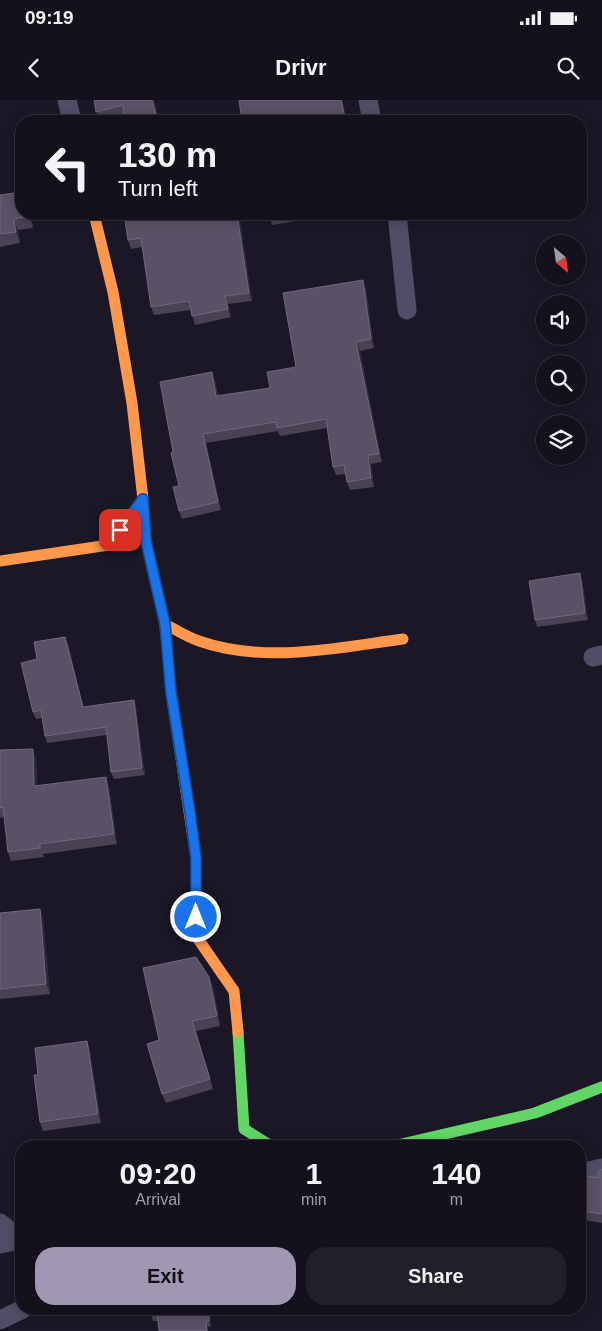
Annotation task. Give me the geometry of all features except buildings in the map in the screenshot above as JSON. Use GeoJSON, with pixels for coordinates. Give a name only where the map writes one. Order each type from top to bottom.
{"type":"FeatureCollection","features":[{"type":"Feature","properties":{"kind":"street"},"geometry":{"type":"LineString","coordinates":[[66,100],[70,115]]}},
{"type":"Feature","properties":{"kind":"street"},"geometry":{"type":"LineString","coordinates":[[368,100],[371,115]]}},
{"type":"Feature","properties":{"kind":"street"},"geometry":{"type":"LineString","coordinates":[[95,220],[113,292],[132,403],[146,541],[165,624],[171,692],[196,858],[196,936],[234,991],[241,1062],[244,1129],[261,1140]]}},
{"type":"Feature","properties":{"kind":"street"},"geometry":{"type":"LineString","coordinates":[[398,220],[407,310]]}},
{"type":"Feature","properties":{"kind":"street"},"geometry":{"type":"LineString","coordinates":[[0,561],[109,545],[143,499]]}},
{"type":"Feature","properties":{"kind":"street"},"geometry":{"type":"LineString","coordinates":[[165,624],[199,641],[251,653],[303,653],[403,639]]}},
{"type":"Feature","properties":{"kind":"street"},"geometry":{"type":"LineString","coordinates":[[419,1140],[535,1113],[602,1087]]}},
{"type":"Feature","properties":{"kind":"street"},"geometry":{"type":"LineString","coordinates":[[586,1172],[602,1168]]}},
{"type":"Feature","properties":{"kind":"street"},"geometry":{"type":"LineString","coordinates":[[0,1223],[15,1235]]}},
{"type":"Feature","properties":{"kind":"street"},"geometry":{"type":"LineString","coordinates":[[0,1244],[15,1241]]}},
{"type":"Feature","properties":{"kind":"street"},"geometry":{"type":"LineString","coordinates":[[0,1320],[15,1313]]}},
{"type":"Feature","properties":{"kind":"traffic: fast"},"geometry":{"type":"LineString","coordinates":[[143,499],[146,541],[165,624],[171,692],[186,791]]}},
{"type":"Feature","properties":{"kind":"traffic: fast"},"geometry":{"type":"LineString","coordinates":[[238,1032],[244,1129],[261,1140]]}},
{"type":"Feature","properties":{"kind":"traffic: fast"},"geometry":{"type":"LineString","coordinates":[[419,1140],[535,1113],[602,1087]]}},
{"type":"Feature","properties":{"kind":"traffic: slow"},"geometry":{"type":"LineString","coordinates":[[0,561],[109,545],[143,499],[132,403],[113,292],[95,220]]}},
{"type":"Feature","properties":{"kind":"traffic: slow"},"geometry":{"type":"LineString","coordinates":[[165,624],[199,641],[249,652],[275,653],[326,650],[403,639]]}},
{"type":"Feature","properties":{"kind":"traffic: slow"},"geometry":{"type":"LineString","coordinates":[[186,791],[196,858],[196,936],[234,991],[238,1032]]}},
{"type":"Feature","properties":{"kind":"route"},"geometry":{"type":"LineString","coordinates":[[120,530],[143,499],[146,541],[165,624],[171,692],[196,858],[196,917]]}}]}
